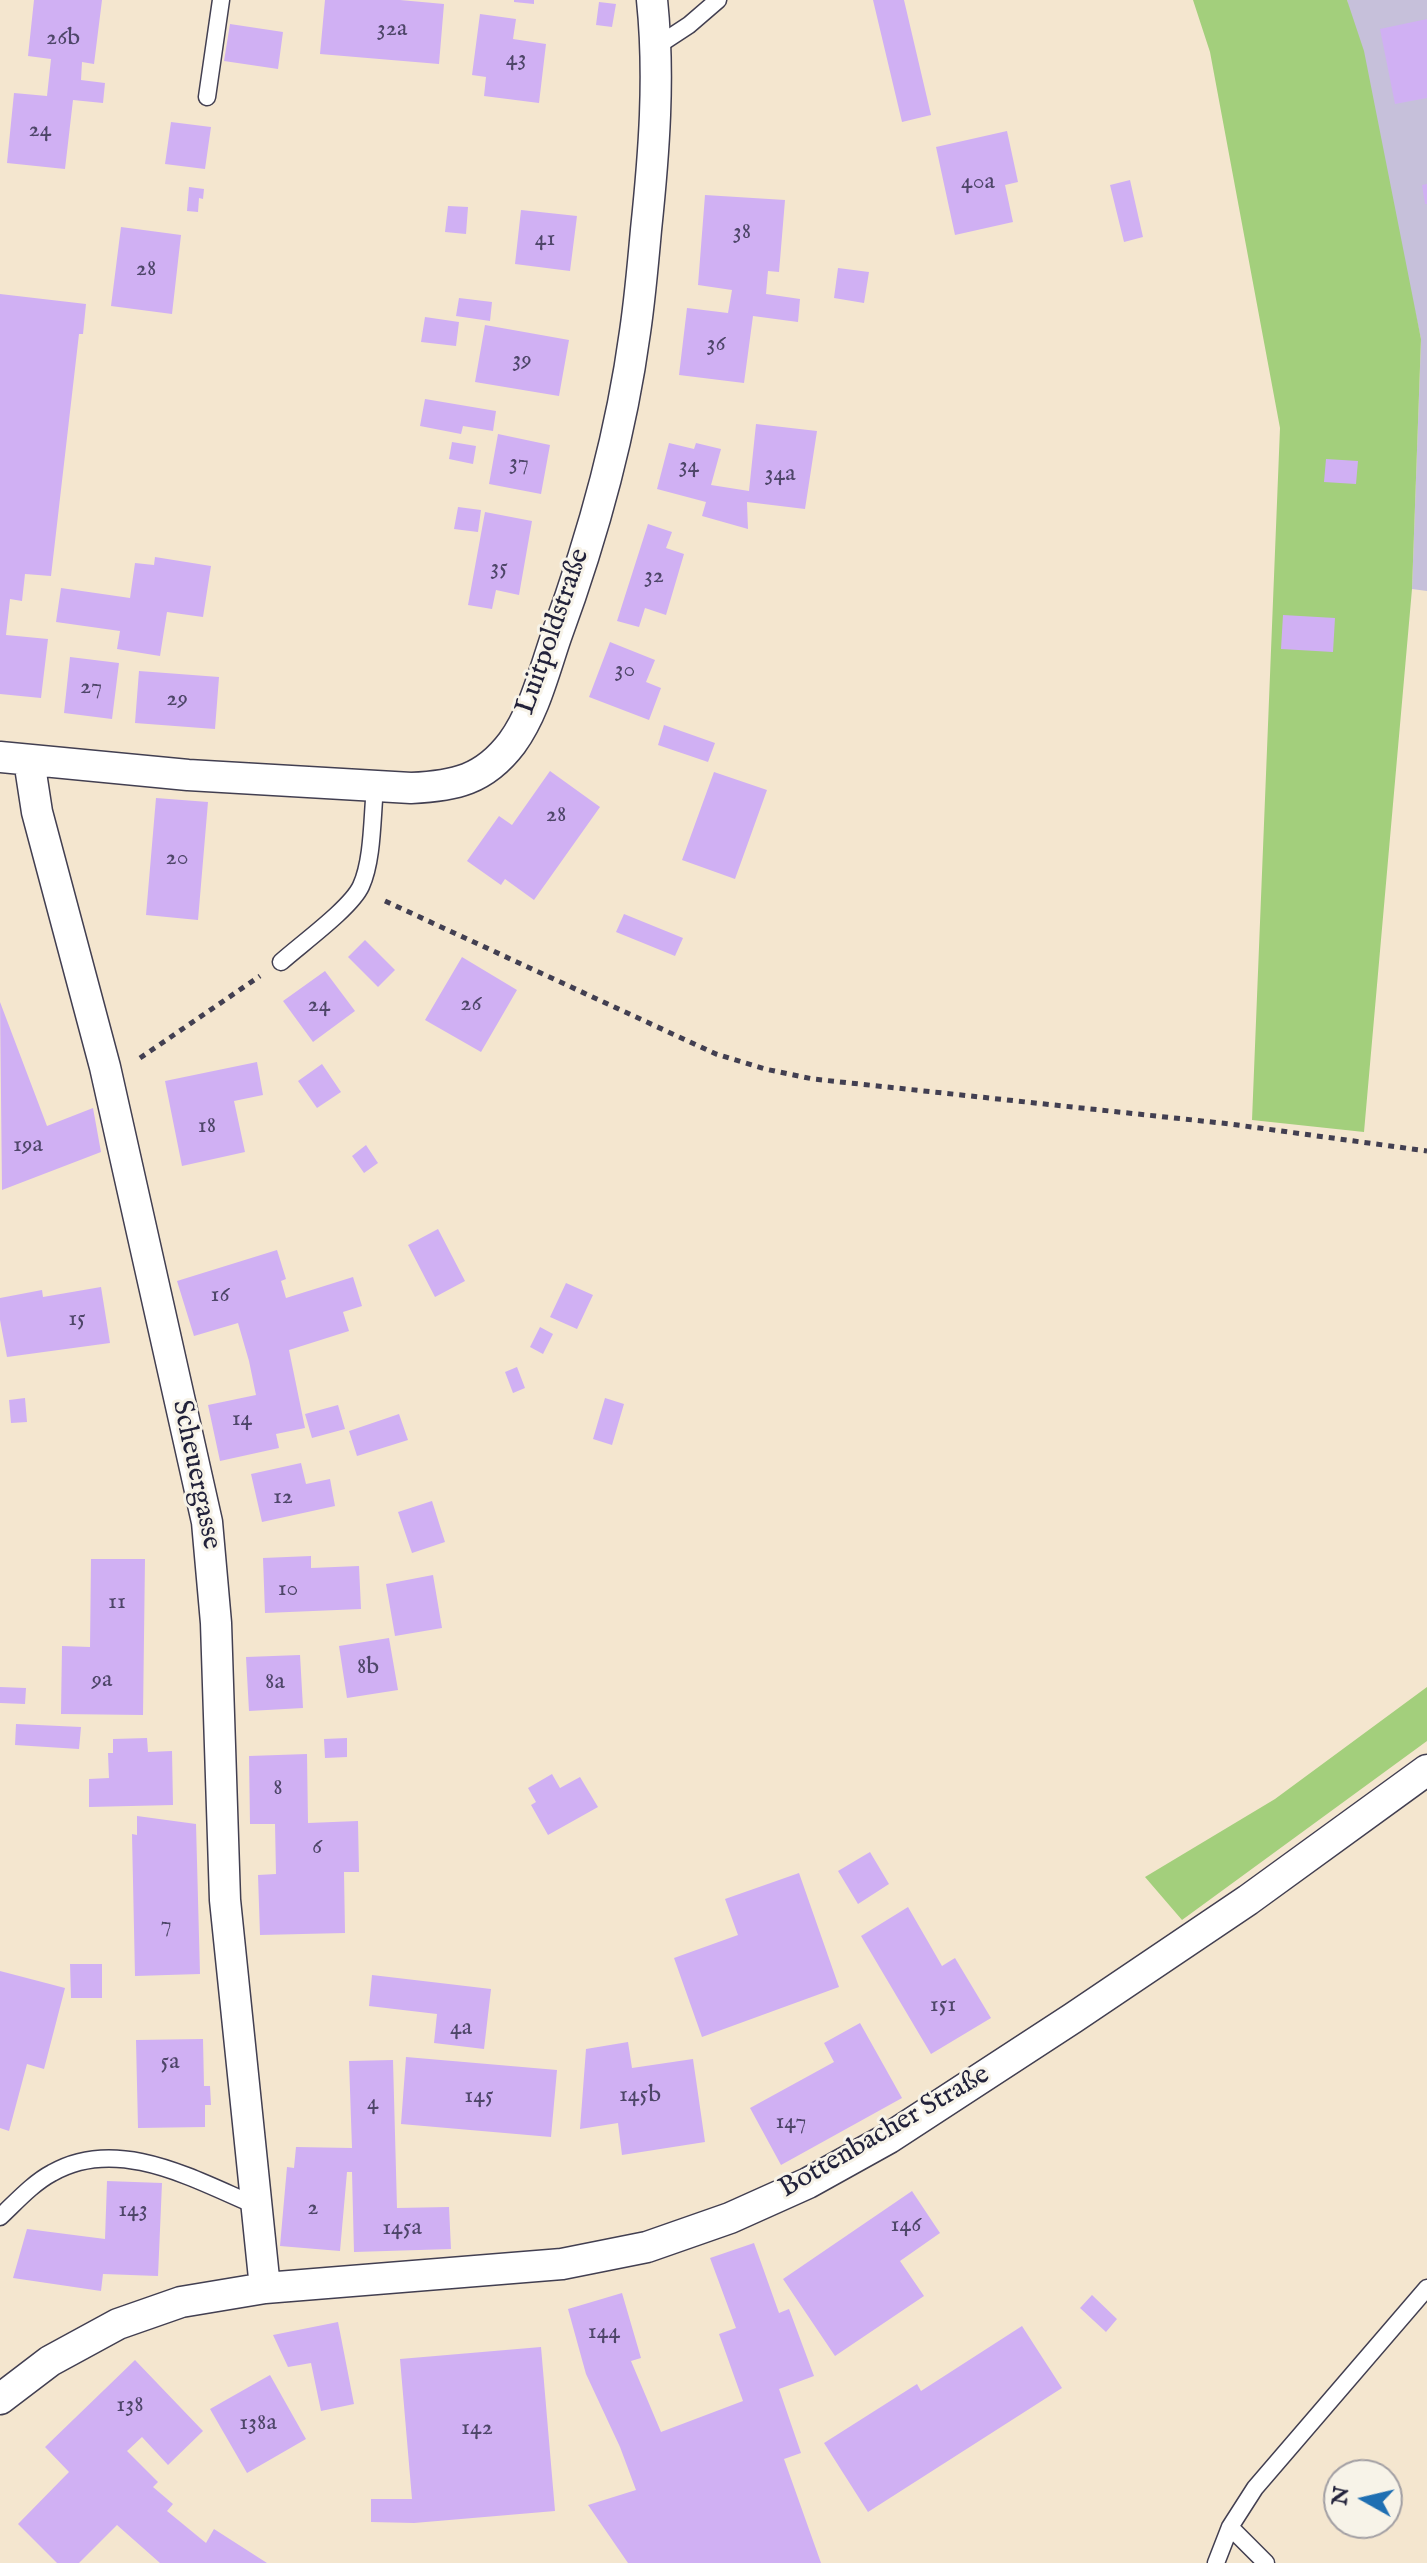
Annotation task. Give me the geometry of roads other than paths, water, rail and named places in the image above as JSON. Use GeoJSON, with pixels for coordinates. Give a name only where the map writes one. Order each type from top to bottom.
{"type":"FeatureCollection","features":[{"type":"Feature","properties":{"kind":"street","name":"Luitpoldstraße"},"geometry":{"type":"LineString","coordinates":[[15,758],[188,775],[375,788],[447,786],[470,779],[495,761],[512,743],[527,717],[564,616],[608,471],[635,333],[652,180],[657,46],[652,0]]}},
{"type":"Feature","properties":{"kind":"street","name":"Scheuergasse"},"geometry":{"type":"LineString","coordinates":[[15,758],[37,812],[105,1067],[197,1476],[211,1552],[225,1900],[265,2288]]}},
{"type":"Feature","properties":{"kind":"street","name":"Bottenbacher Straße"},"geometry":{"type":"LineString","coordinates":[[0,2399],[50,2361],[118,2324],[181,2302],[265,2288],[562,2264],[647,2247],[730,2218],[808,2183],[889,2138],[1248,1900],[1427,1770]]}},
{"type":"Feature","properties":{"kind":"lane"},"geometry":{"type":"LineString","coordinates":[[207,97],[221,0]]}},
{"type":"Feature","properties":{"kind":"lane"},"geometry":{"type":"LineString","coordinates":[[657,46],[689,25],[718,0]]}},
{"type":"Feature","properties":{"kind":"lane"},"geometry":{"type":"LineString","coordinates":[[281,962],[342,909],[360,889],[366,873],[375,788]]}},
{"type":"Feature","properties":{"kind":"lane"},"geometry":{"type":"LineString","coordinates":[[0,2217],[51,2173],[82,2160],[120,2157],[170,2170],[257,2206]]}},
{"type":"Feature","properties":{"kind":"lane"},"geometry":{"type":"LineString","coordinates":[[1216,2563],[1230,2527],[1255,2488],[1427,2288]]}},
{"type":"Feature","properties":{"kind":"lane"},"geometry":{"type":"LineString","coordinates":[[1230,2527],[1266,2563]]}}]}
